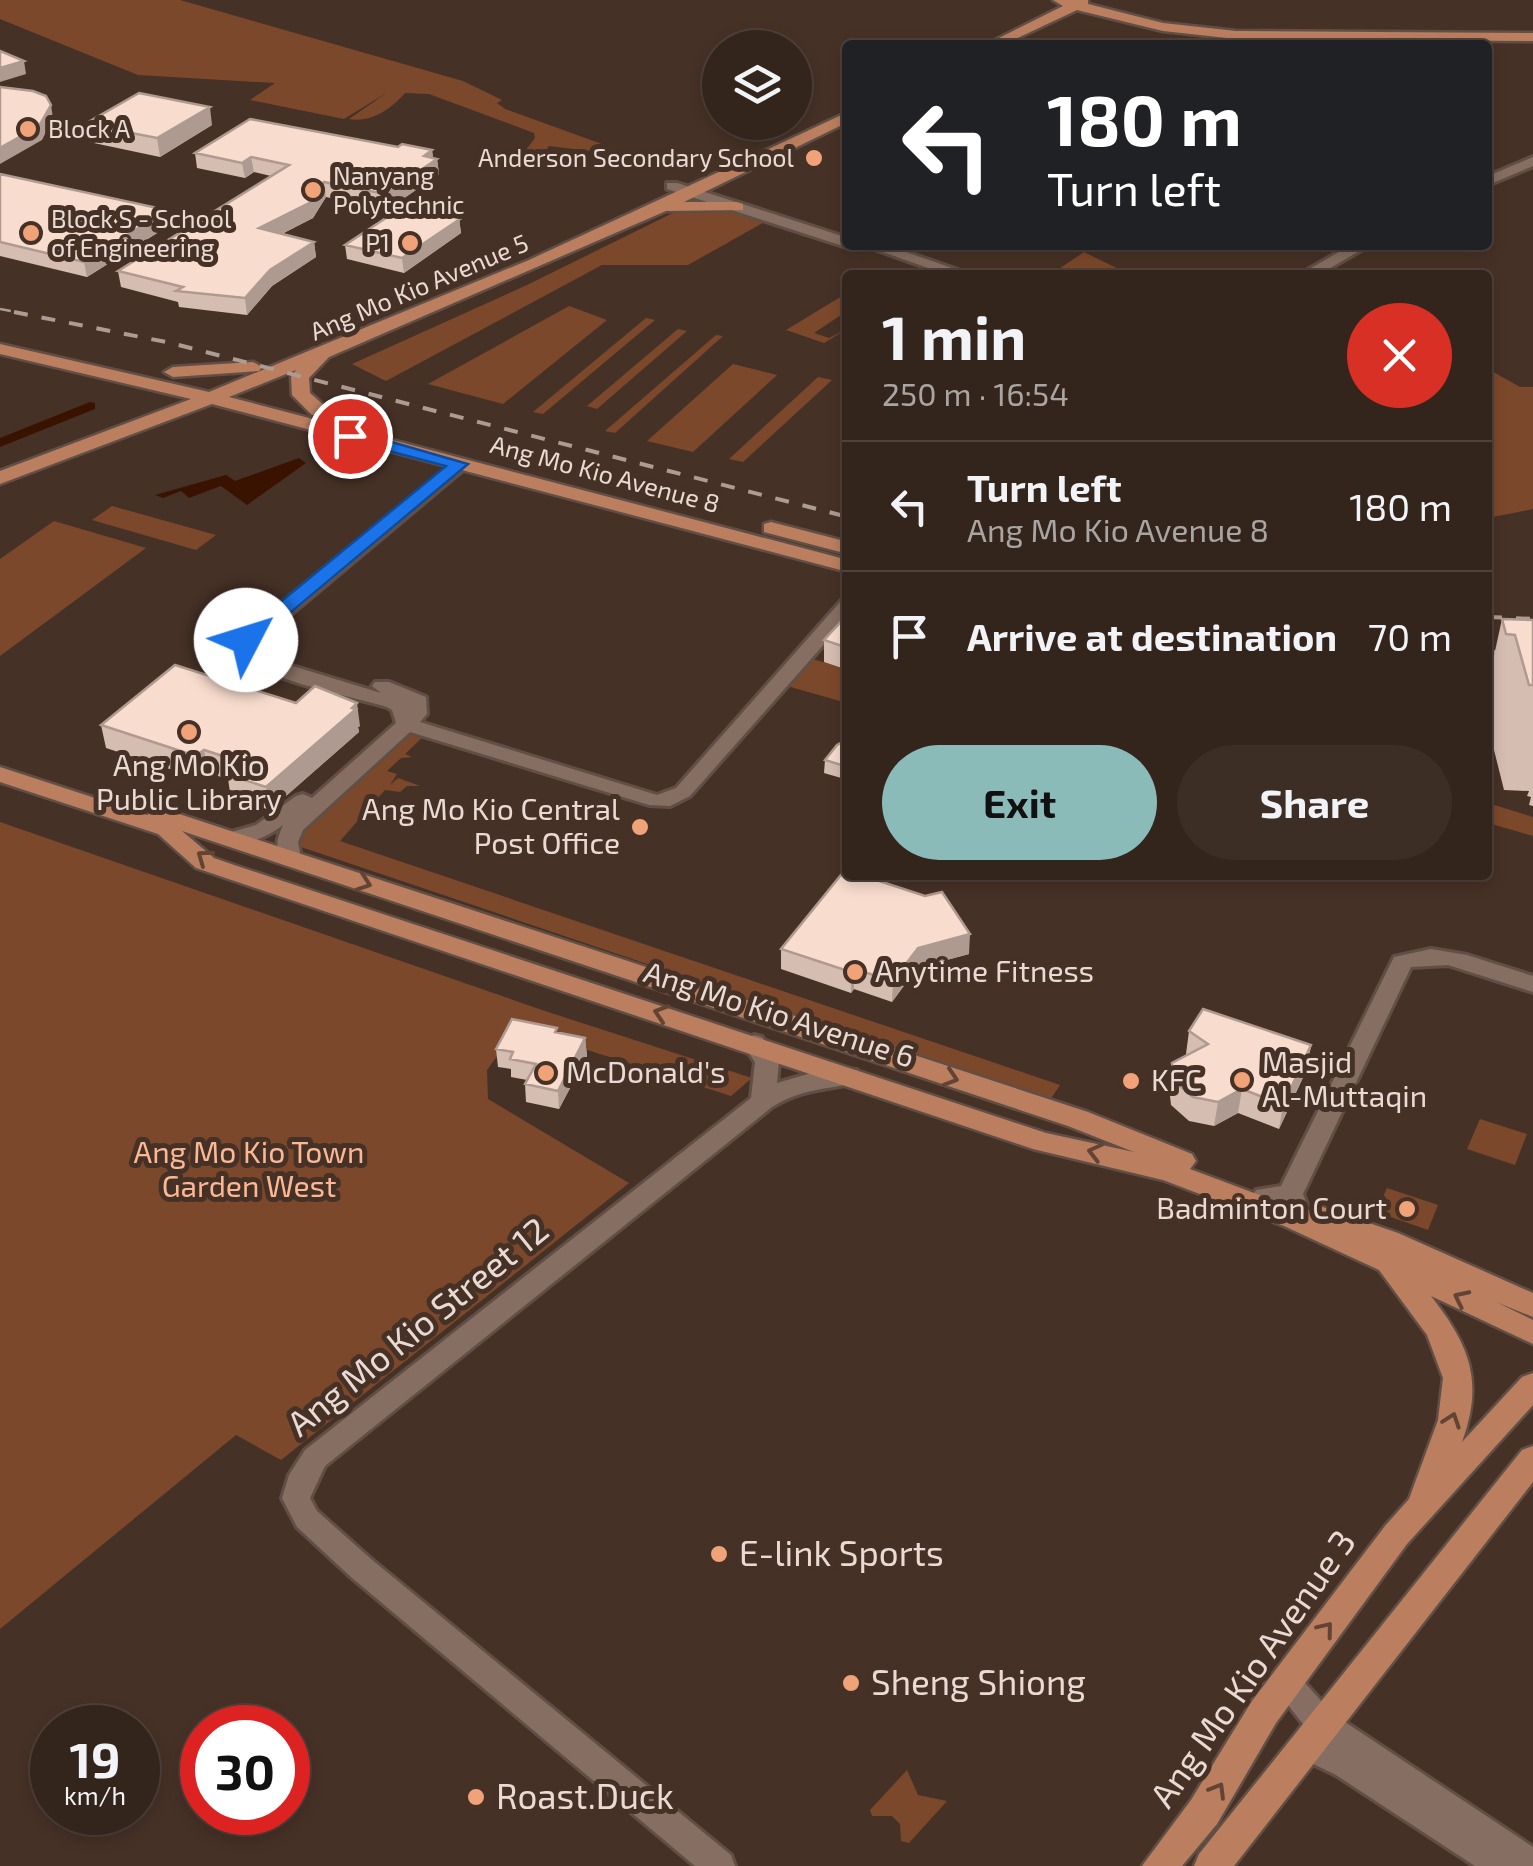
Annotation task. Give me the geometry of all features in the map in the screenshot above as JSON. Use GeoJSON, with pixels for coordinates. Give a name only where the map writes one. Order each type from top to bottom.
{"type":"FeatureCollection","features":[{"type":"Feature","properties":{"kind":"main road"},"geometry":{"type":"LineString","coordinates":[[979,40],[1063,3],[1164,26],[1236,35],[1533,35]]}},
{"type":"Feature","properties":{"kind":"main road"},"geometry":{"type":"LineString","coordinates":[[1000,40],[1063,3]]}},
{"type":"Feature","properties":{"kind":"main road","name":"Ang Mo Kio Avenue 5"},"geometry":{"type":"LineString","coordinates":[[213,390],[237,388],[475,293],[647,212],[842,106]]}},
{"type":"Feature","properties":{"kind":"main road","name":"Ang Mo Kio Avenue 5"},"geometry":{"type":"LineString","coordinates":[[0,478],[842,119]]}},
{"type":"Feature","properties":{"kind":"main road"},"geometry":{"type":"LineString","coordinates":[[647,212],[692,204],[737,207]]}},
{"type":"Feature","properties":{"kind":"main road","name":"Ang Mo Kio Avenue 8"},"geometry":{"type":"LineString","coordinates":[[0,334],[173,372],[277,416],[459,464],[730,526],[842,547]]}},
{"type":"Feature","properties":{"kind":"main road","name":"Ang Mo Kio Avenue 8"},"geometry":{"type":"LineString","coordinates":[[0,349],[189,393],[213,390]]}},
{"type":"Feature","properties":{"kind":"main road"},"geometry":{"type":"LineString","coordinates":[[319,410],[302,395],[300,377],[321,356]]}},
{"type":"Feature","properties":{"kind":"main road"},"geometry":{"type":"LineString","coordinates":[[173,372],[253,367]]}},
{"type":"Feature","properties":{"kind":"main road"},"geometry":{"type":"LineString","coordinates":[[144,382],[152,396],[149,416],[211,412],[277,416]]}},
{"type":"Feature","properties":{"kind":"main road","name":"Ang Mo Kio Avenue 8"},"geometry":{"type":"LineString","coordinates":[[237,388],[730,526],[842,564]]}},
{"type":"Feature","properties":{"kind":"main road","name":"Ang Mo Kio Avenue 5"},"geometry":{"type":"LineString","coordinates":[[0,464],[149,416],[189,393]]}},
{"type":"Feature","properties":{"kind":"main road"},"geometry":{"type":"LineString","coordinates":[[1492,670],[1533,673]]}},
{"type":"Feature","properties":{"kind":"main road"},"geometry":{"type":"LineString","coordinates":[[1492,686],[1533,689]]}},
{"type":"Feature","properties":{"kind":"main road","name":"Ang Mo Kio Avenue 6"},"geometry":{"type":"LineString","coordinates":[[0,761],[1078,1119],[1388,1240],[1528,1302]]}},
{"type":"Feature","properties":{"kind":"main road","name":"Ang Mo Kio Avenue 6"},"geometry":{"type":"LineString","coordinates":[[0,774],[166,829],[206,863],[1043,1142],[1166,1170],[1388,1263],[1533,1333]]}},
{"type":"Feature","properties":{"kind":"main road"},"geometry":{"type":"LineString","coordinates":[[1388,1263],[1424,1309],[1458,1374],[1459,1398],[1419,1512]]}},
{"type":"Feature","properties":{"kind":"main road","name":"Ang Mo Kio Avenue 3"},"geometry":{"type":"LineString","coordinates":[[1160,1866],[1204,1812],[1285,1682],[1396,1535],[1533,1385]]}},
{"type":"Feature","properties":{"kind":"main road"},"geometry":{"type":"LineString","coordinates":[[1212,1866],[1529,1468]]}},
{"type":"Feature","properties":{"kind":"street"},"geometry":{"type":"LineString","coordinates":[[1492,179],[1533,161]]}},
{"type":"Feature","properties":{"kind":"street"},"geometry":{"type":"LineString","coordinates":[[685,188],[842,240]]}},
{"type":"Feature","properties":{"kind":"street"},"geometry":{"type":"LineString","coordinates":[[685,188],[842,239]]}},
{"type":"Feature","properties":{"kind":"street"},"geometry":{"type":"LineString","coordinates":[[873,250],[931,270]]}},
{"type":"Feature","properties":{"kind":"street"},"geometry":{"type":"LineString","coordinates":[[886,250],[948,270]]}},
{"type":"Feature","properties":{"kind":"street"},"geometry":{"type":"LineString","coordinates":[[1315,270],[1353,250]]}},
{"type":"Feature","properties":{"kind":"street"},"geometry":{"type":"LineString","coordinates":[[233,840],[276,822],[403,720],[417,714],[419,701],[411,696],[260,652],[274,616],[459,464]]}},
{"type":"Feature","properties":{"kind":"street"},"geometry":{"type":"LineString","coordinates":[[403,720],[643,800],[670,800],[684,792],[842,612]]}},
{"type":"Feature","properties":{"kind":"street"},"geometry":{"type":"LineString","coordinates":[[810,649],[842,621]]}},
{"type":"Feature","properties":{"kind":"street"},"geometry":{"type":"LineString","coordinates":[[290,858],[287,842],[293,827],[403,720]]}},
{"type":"Feature","properties":{"kind":"street"},"geometry":{"type":"LineString","coordinates":[[1284,1199],[1402,962],[1422,956],[1444,957],[1533,984]]}},
{"type":"Feature","properties":{"kind":"street"},"geometry":{"type":"LineString","coordinates":[[754,1044],[766,1061],[763,1101]]}},
{"type":"Feature","properties":{"kind":"street","name":"Ang Mo Kio Street 12"},"geometry":{"type":"LineString","coordinates":[[719,1866],[361,1568],[307,1519],[296,1498],[303,1475],[316,1458],[763,1101],[782,1089],[815,1078],[852,1076]]}},
{"type":"Feature","properties":{"kind":"street"},"geometry":{"type":"LineString","coordinates":[[1285,1682],[1315,1735],[1347,1765],[1503,1866]]}},
{"type":"Feature","properties":{"kind":"street"},"geometry":{"type":"LineString","coordinates":[[1315,1735],[1533,1865]]}},
{"type":"Feature","properties":{"kind":"green space"},"geometry":{"type":"Polygon","coordinates":[[[0,0],[180,0],[463,81],[502,100],[497,103],[505,109],[610,147],[599,152],[549,146],[544,153],[525,151],[535,138],[534,133],[429,94],[405,93],[380,114],[357,120],[349,119],[388,92],[344,119],[250,100],[275,83],[138,75],[0,19],[0,0]]]}},
{"type":"Feature","properties":{"kind":"green space"},"geometry":{"type":"Polygon","coordinates":[[[711,206],[766,221],[688,265],[602,265],[386,381],[352,364],[527,285],[685,207],[711,206]]]}},
{"type":"Feature","properties":{"kind":"green space"},"geometry":{"type":"Polygon","coordinates":[[[1084,252],[1121,270],[1057,270],[1084,252]]]}},
{"type":"Feature","properties":{"kind":"green space"},"geometry":{"type":"Polygon","coordinates":[[[842,296],[842,314],[814,333],[829,338],[842,332],[824,343],[786,330],[842,296]]]}},
{"type":"Feature","properties":{"kind":"green space"},"geometry":{"type":"Polygon","coordinates":[[[569,306],[607,320],[503,404],[428,384],[569,306]]]}},
{"type":"Feature","properties":{"kind":"green space"},"geometry":{"type":"Polygon","coordinates":[[[646,318],[655,320],[543,414],[533,412],[646,318]]]}},
{"type":"Feature","properties":{"kind":"green space"},"geometry":{"type":"Polygon","coordinates":[[[678,329],[687,331],[597,409],[587,406],[678,329]]]}},
{"type":"Feature","properties":{"kind":"green space"},"geometry":{"type":"Polygon","coordinates":[[[716,335],[723,336],[615,433],[605,431],[716,335]]]}},
{"type":"Feature","properties":{"kind":"green space"},"geometry":{"type":"Polygon","coordinates":[[[733,364],[777,375],[693,452],[647,441],[733,364]]]}},
{"type":"Feature","properties":{"kind":"green space"},"geometry":{"type":"Polygon","coordinates":[[[1492,371],[1520,387],[1533,387],[1533,509],[1492,517],[1492,371]]]}},
{"type":"Feature","properties":{"kind":"green space"},"geometry":{"type":"Polygon","coordinates":[[[818,377],[832,380],[743,462],[729,459],[818,377]]]}},
{"type":"Feature","properties":{"kind":"green space"},"geometry":{"type":"Polygon","coordinates":[[[112,506],[216,535],[196,550],[92,520],[112,506]]]}},
{"type":"Feature","properties":{"kind":"green space"},"geometry":{"type":"Polygon","coordinates":[[[54,521],[146,548],[0,656],[0,559],[54,521]]]}},
{"type":"Feature","properties":{"kind":"green space"},"geometry":{"type":"Polygon","coordinates":[[[812,659],[842,667],[842,702],[787,686],[812,659]]]}},
{"type":"Feature","properties":{"kind":"green space"},"geometry":{"type":"Polygon","coordinates":[[[412,729],[427,733],[405,754],[412,757],[401,758],[387,771],[397,774],[390,785],[398,778],[420,786],[407,786],[400,792],[385,790],[340,841],[1060,1085],[1050,1100],[301,847],[297,834],[412,729]]]}},
{"type":"Feature","properties":{"kind":"green space"},"geometry":{"type":"Polygon","coordinates":[[[1492,804],[1533,817],[1533,836],[1492,824],[1492,804]]]}},
{"type":"Feature","properties":{"kind":"green space","name":"Ang Mo Kio Town Garden West"},"geometry":{"type":"Polygon","coordinates":[[[0,822],[545,1011],[752,1078],[731,1096],[572,1045],[514,1033],[487,1070],[488,1099],[629,1183],[281,1460],[236,1435],[0,1629],[0,822]]]}},
{"type":"Feature","properties":{"kind":"green space"},"geometry":{"type":"Polygon","coordinates":[[[1480,1119],[1527,1134],[1515,1165],[1467,1149],[1480,1119]]]}},
{"type":"Feature","properties":{"kind":"green space","name":"Badminton Court"},"geometry":{"type":"Polygon","coordinates":[[[1387,1188],[1438,1205],[1428,1230],[1376,1212],[1387,1188]]]}},
{"type":"Feature","properties":{"kind":"green space"},"geometry":{"type":"Polygon","coordinates":[[[907,1770],[918,1795],[947,1801],[909,1843],[901,1841],[900,1824],[892,1816],[872,1816],[870,1810],[907,1770]]]}},
{"type":"Feature","properties":{"kind":"shaded area"},"geometry":{"type":"Polygon","coordinates":[[[299,458],[306,463],[247,505],[221,486],[189,498],[181,491],[163,498],[155,495],[226,475],[235,481],[299,458]]]}},
{"type":"Feature","properties":{"kind":"building"},"geometry":{"type":"Polygon","coordinates":[[[0,51],[24,61],[0,68],[0,51]]]}},
{"type":"Feature","properties":{"kind":"building","name":"Block A"},"geometry":{"type":"Polygon","coordinates":[[[0,87],[33,91],[46,96],[51,105],[39,126],[0,148],[0,87]]]}},
{"type":"Feature","properties":{"kind":"building"},"geometry":{"type":"Polygon","coordinates":[[[139,93],[210,107],[157,138],[85,124],[139,93]]]}},
{"type":"Feature","properties":{"kind":"building"},"geometry":{"type":"Polygon","coordinates":[[[250,119],[432,150],[424,156],[437,159],[385,194],[324,182],[311,202],[259,228],[314,242],[270,270],[245,298],[176,291],[183,287],[118,271],[289,165],[251,157],[242,163],[195,153],[250,119]]]}},
{"type":"Feature","properties":{"kind":"building"},"geometry":{"type":"Polygon","coordinates":[[[0,174],[167,210],[84,262],[0,242],[0,174]]]}},
{"type":"Feature","properties":{"kind":"building"},"geometry":{"type":"Polygon","coordinates":[[[410,202],[458,211],[450,216],[460,219],[402,258],[345,245],[410,202]]]}},
{"type":"Feature","properties":{"kind":"building"},"geometry":{"type":"Polygon","coordinates":[[[1502,619],[1533,620],[1533,685],[1529,685],[1515,635],[1506,634],[1502,619]]]}},
{"type":"Feature","properties":{"kind":"building"},"geometry":{"type":"Polygon","coordinates":[[[842,620],[842,646],[824,640],[842,620]]]}},
{"type":"Feature","properties":{"kind":"building"},"geometry":{"type":"Polygon","coordinates":[[[175,665],[296,703],[315,686],[357,703],[352,708],[356,709],[266,787],[232,776],[235,773],[226,769],[232,759],[204,750],[196,756],[101,725],[175,665]]]}},
{"type":"Feature","properties":{"kind":"building"},"geometry":{"type":"Polygon","coordinates":[[[842,742],[842,765],[825,760],[842,742]]]}},
{"type":"Feature","properties":{"kind":"building"},"geometry":{"type":"Polygon","coordinates":[[[842,874],[842,880],[876,880],[925,896],[942,892],[970,934],[918,948],[893,981],[781,949],[842,874]]]}},
{"type":"Feature","properties":{"kind":"building","name":"Masjid Al-Muttaqin"},"geometry":{"type":"Polygon","coordinates":[[[1203,1009],[1311,1045],[1283,1105],[1242,1089],[1218,1102],[1193,1097],[1174,1081],[1172,1063],[1208,1044],[1189,1031],[1203,1009]]]}},
{"type":"Feature","properties":{"kind":"building"},"geometry":{"type":"Polygon","coordinates":[[[512,1019],[585,1038],[558,1091],[525,1084],[536,1064],[510,1059],[513,1052],[496,1049],[512,1019]]]}},
{"type":"Feature","properties":{"kind":"waterway"},"geometry":{"type":"LineString","coordinates":[[0,443],[90,406]]}},
{"type":"Feature","properties":{"kind":"railway"},"geometry":{"type":"LineString","coordinates":[[0,309],[26,314]]}},
{"type":"Feature","properties":{"kind":"railway"},"geometry":{"type":"LineString","coordinates":[[14,312],[171,343],[842,515]]}},
{"type":"Feature","properties":{"kind":"railway"},"geometry":{"type":"LineString","coordinates":[[1492,617],[1533,619]]}},
{"type":"Feature","properties":{"kind":"railway"},"geometry":{"type":"LineString","coordinates":[[1492,652],[1533,654]]}},
{"type":"Feature","properties":{"kind":"place","name":"Block A"},"geometry":{"type":"Point","coordinates":[28,129]}},
{"type":"Feature","properties":{"kind":"place","name":"Anderson Secondary School"},"geometry":{"type":"Point","coordinates":[814,158]}},
{"type":"Feature","properties":{"kind":"place","name":"Nanyang Polytechnic"},"geometry":{"type":"Point","coordinates":[313,190]}},
{"type":"Feature","properties":{"kind":"place","name":"Block S - School of Engineering"},"geometry":{"type":"Point","coordinates":[31,233]}},
{"type":"Feature","properties":{"kind":"place","name":"P1"},"geometry":{"type":"Point","coordinates":[410,243]}},
{"type":"Feature","properties":{"kind":"place","name":"Ang Mo Kio Public Library"},"geometry":{"type":"Point","coordinates":[189,732]}},
{"type":"Feature","properties":{"kind":"place","name":"Ang Mo Kio Central Post Office"},"geometry":{"type":"Point","coordinates":[640,827]}},
{"type":"Feature","properties":{"kind":"place","name":"Anytime Fitness"},"geometry":{"type":"Point","coordinates":[855,972]}},
{"type":"Feature","properties":{"kind":"place","name":"McDonald's"},"geometry":{"type":"Point","coordinates":[546,1073]}},
{"type":"Feature","properties":{"kind":"place","name":"Masjid Al-Muttaqin"},"geometry":{"type":"Point","coordinates":[1242,1080]}},
{"type":"Feature","properties":{"kind":"place","name":"KFC"},"geometry":{"type":"Point","coordinates":[1131,1081]}},
{"type":"Feature","properties":{"kind":"place","name":"Badminton Court"},"geometry":{"type":"Point","coordinates":[1407,1209]}},
{"type":"Feature","properties":{"kind":"place","name":"E-link Sports"},"geometry":{"type":"Point","coordinates":[719,1554]}},
{"type":"Feature","properties":{"kind":"place","name":"Sheng Shiong"},"geometry":{"type":"Point","coordinates":[851,1683]}},
{"type":"Feature","properties":{"kind":"place","name":"Roast.Duck"},"geometry":{"type":"Point","coordinates":[476,1797]}},
{"type":"Feature","properties":{"kind":"route"},"geometry":{"type":"LineString","coordinates":[[246,640],[459,464],[350,436]]}}]}
